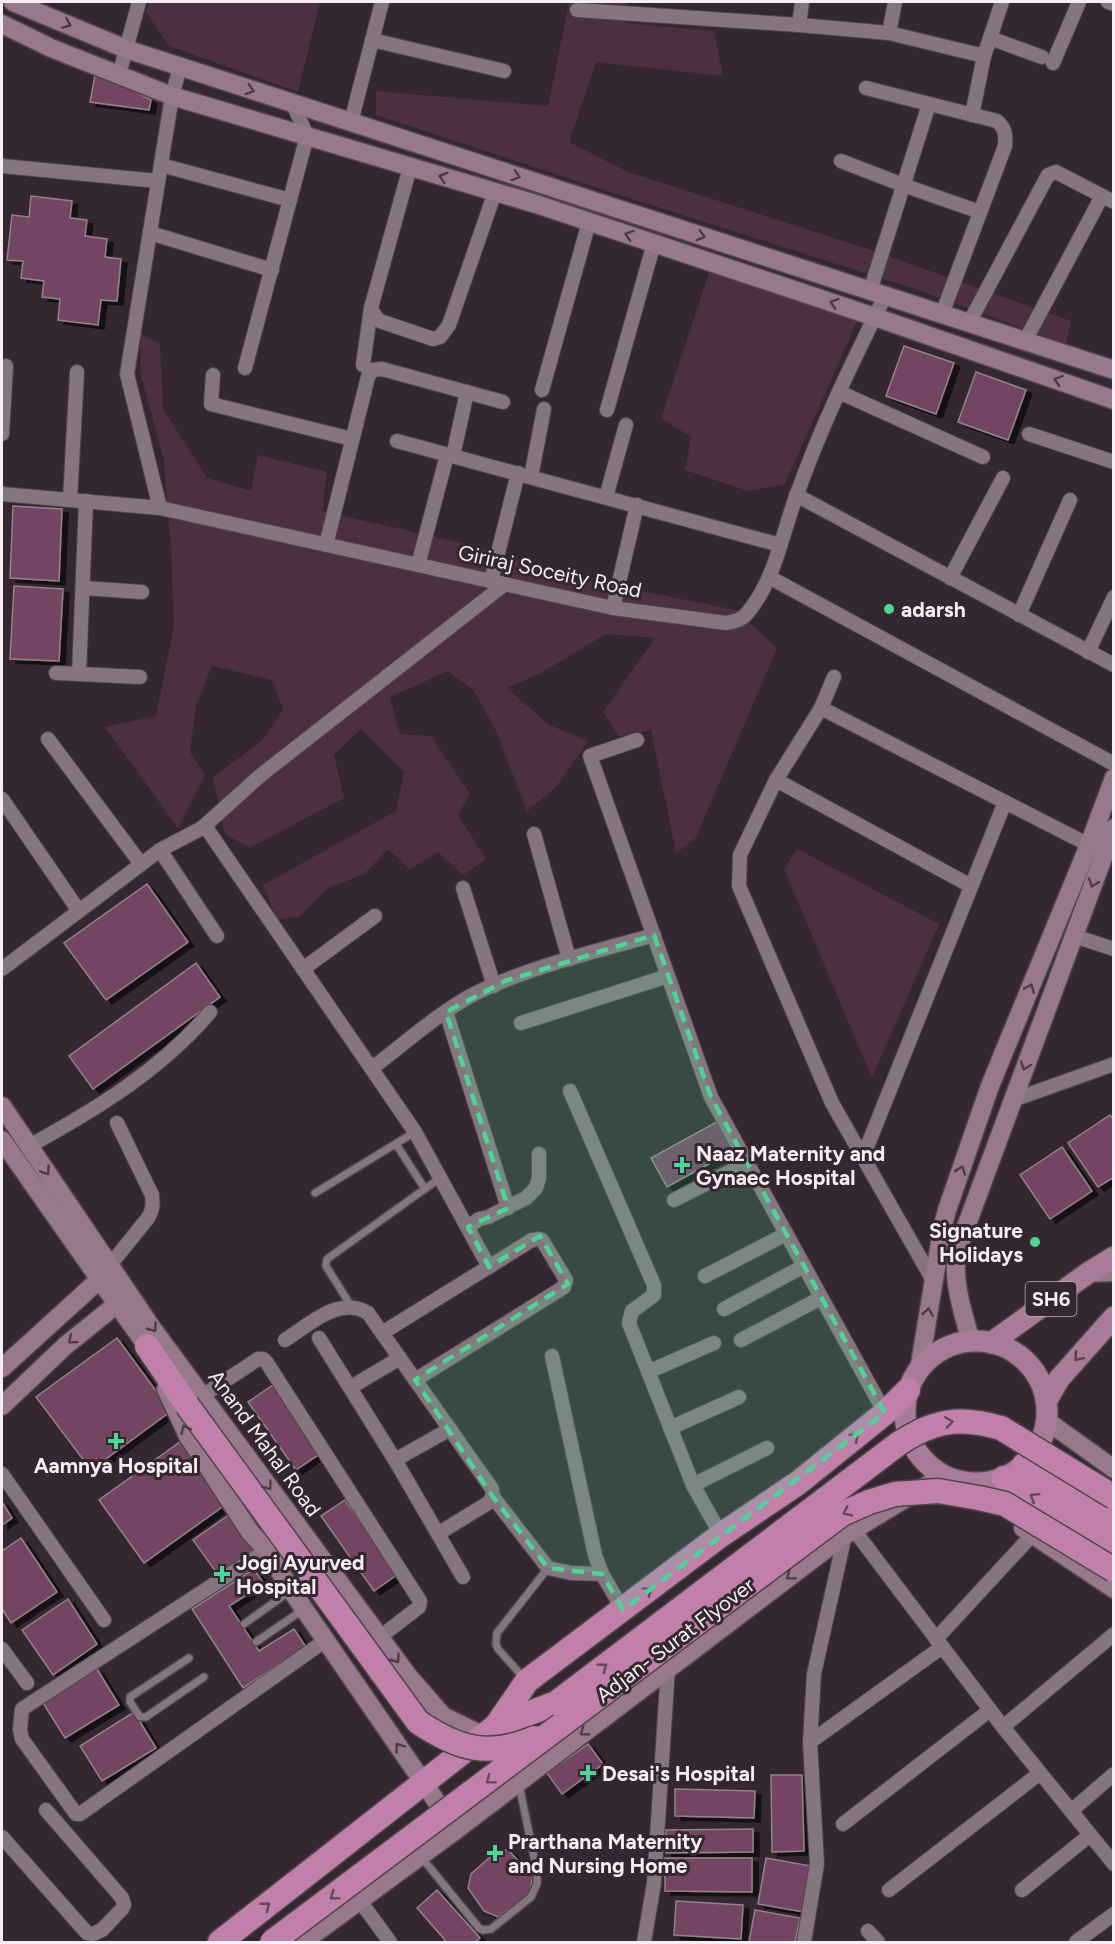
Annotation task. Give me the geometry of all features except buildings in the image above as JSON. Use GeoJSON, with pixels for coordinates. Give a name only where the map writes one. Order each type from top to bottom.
{"type":"FeatureCollection","features":[{"type":"Feature","properties":{"kind":"highway"},"geometry":{"type":"LineString","coordinates":[[147,1346],[194,1401],[418,1722],[440,1737],[459,1745],[484,1749],[516,1746],[559,1728]]}},
{"type":"Feature","properties":{"kind":"highway"},"geometry":{"type":"LineString","coordinates":[[220,1942],[489,1730],[527,1681],[721,1535],[798,1483],[885,1413],[914,1380]]}},
{"type":"Feature","properties":{"kind":"highway","name":"Adjan- Surat Flyover"},"geometry":{"type":"LineString","coordinates":[[489,1730],[556,1702],[898,1444],[929,1426],[951,1421],[981,1422],[1001,1428],[1113,1497]]}},
{"type":"Feature","properties":{"kind":"highway"},"geometry":{"type":"LineString","coordinates":[[1014,1472],[1070,1506],[1113,1522]]}},
{"type":"Feature","properties":{"kind":"highway","name":"Adjan- Surat Flyover"},"geometry":{"type":"LineString","coordinates":[[272,1942],[842,1514],[895,1494],[938,1491],[1005,1504],[1113,1570]]}},
{"type":"Feature","properties":{"kind":"highway"},"geometry":{"type":"LineString","coordinates":[[1070,1506],[1113,1546]]}},
{"type":"Feature","properties":{"kind":"main road","name":"SH6"},"geometry":{"type":"LineString","coordinates":[[981,1342],[1113,1257]]}},
{"type":"Feature","properties":{"kind":"main road","name":"SH6"},"geometry":{"type":"LineString","coordinates":[[1047,1400],[1059,1379],[1113,1317]]}},
{"type":"Feature","properties":{"kind":"main road"},"geometry":{"type":"LineString","coordinates":[[981,1342],[1011,1350],[1028,1363],[1040,1380],[1047,1400],[1047,1421],[1043,1438],[1035,1453],[1014,1472],[985,1483],[965,1483],[944,1475],[929,1466],[915,1450],[907,1431],[905,1410],[914,1380],[933,1356],[951,1346],[981,1342]]}},
{"type":"Feature","properties":{"kind":"street"},"geometry":{"type":"LineString","coordinates":[[13,2],[126,49],[1113,370]]}},
{"type":"Feature","properties":{"kind":"street"},"geometry":{"type":"LineString","coordinates":[[119,75],[139,2]]}},
{"type":"Feature","properties":{"kind":"street"},"geometry":{"type":"LineString","coordinates":[[351,122],[382,2]]}},
{"type":"Feature","properties":{"kind":"street"},"geometry":{"type":"LineString","coordinates":[[799,25],[802,2]]}},
{"type":"Feature","properties":{"kind":"street"},"geometry":{"type":"LineString","coordinates":[[889,33],[895,2]]}},
{"type":"Feature","properties":{"kind":"street"},"geometry":{"type":"LineString","coordinates":[[972,115],[984,56],[1002,2]]}},
{"type":"Feature","properties":{"kind":"street"},"geometry":{"type":"LineString","coordinates":[[990,38],[1047,60],[1079,2]]}},
{"type":"Feature","properties":{"kind":"street"},"geometry":{"type":"LineString","coordinates":[[1108,2],[1113,4]]}},
{"type":"Feature","properties":{"kind":"street"},"geometry":{"type":"LineString","coordinates":[[577,10],[889,33],[984,56]]}},
{"type":"Feature","properties":{"kind":"street"},"geometry":{"type":"LineString","coordinates":[[2,24],[51,48],[172,96],[589,222],[875,316],[1113,399]]}},
{"type":"Feature","properties":{"kind":"street"},"geometry":{"type":"LineString","coordinates":[[372,40],[504,71]]}},
{"type":"Feature","properties":{"kind":"street"},"geometry":{"type":"LineString","coordinates":[[160,508],[127,374],[160,165],[172,96],[180,67]]}},
{"type":"Feature","properties":{"kind":"street"},"geometry":{"type":"LineString","coordinates":[[866,88],[997,121],[1003,127],[1005,146],[942,314]]}},
{"type":"Feature","properties":{"kind":"street"},"geometry":{"type":"LineString","coordinates":[[245,368],[307,136],[293,104]]}},
{"type":"Feature","properties":{"kind":"street","name":"Giriraj Soceity Road"},"geometry":{"type":"LineString","coordinates":[[2,494],[160,508],[613,608],[726,623],[740,621],[750,610],[769,577],[796,495],[839,392],[875,316],[878,293],[903,185],[929,104]]}},
{"type":"Feature","properties":{"kind":"street"},"geometry":{"type":"LineString","coordinates":[[841,161],[980,212]]}},
{"type":"Feature","properties":{"kind":"street"},"geometry":{"type":"LineString","coordinates":[[160,165],[290,200]]}},
{"type":"Feature","properties":{"kind":"street"},"geometry":{"type":"LineString","coordinates":[[2,166],[158,181]]}},
{"type":"Feature","properties":{"kind":"street"},"geometry":{"type":"LineString","coordinates":[[363,364],[371,308],[410,167]]}},
{"type":"Feature","properties":{"kind":"street"},"geometry":{"type":"LineString","coordinates":[[969,323],[1048,175],[1056,172],[1108,199],[1025,341]]}},
{"type":"Feature","properties":{"kind":"street"},"geometry":{"type":"LineString","coordinates":[[371,308],[380,321],[433,339],[441,337],[449,325],[495,192]]}},
{"type":"Feature","properties":{"kind":"street"},"geometry":{"type":"LineString","coordinates":[[542,390],[589,222]]}},
{"type":"Feature","properties":{"kind":"street"},"geometry":{"type":"LineString","coordinates":[[150,233],[272,270]]}},
{"type":"Feature","properties":{"kind":"street"},"geometry":{"type":"LineString","coordinates":[[607,410],[654,243]]}},
{"type":"Feature","properties":{"kind":"street"},"geometry":{"type":"LineString","coordinates":[[2,434],[6,366]]}},
{"type":"Feature","properties":{"kind":"street"},"geometry":{"type":"LineString","coordinates":[[326,544],[368,376],[372,370],[382,369],[503,402]]}},
{"type":"Feature","properties":{"kind":"street"},"geometry":{"type":"LineString","coordinates":[[70,500],[77,372]]}},
{"type":"Feature","properties":{"kind":"street"},"geometry":{"type":"LineString","coordinates":[[213,375],[211,404],[352,439]]}},
{"type":"Feature","properties":{"kind":"street"},"geometry":{"type":"LineString","coordinates":[[418,565],[467,392]]}},
{"type":"Feature","properties":{"kind":"street"},"geometry":{"type":"LineString","coordinates":[[839,392],[983,457]]}},
{"type":"Feature","properties":{"kind":"street"},"geometry":{"type":"LineString","coordinates":[[2,969],[160,850],[202,828],[261,775],[498,582],[524,475],[544,409]]}},
{"type":"Feature","properties":{"kind":"street"},"geometry":{"type":"LineString","coordinates":[[606,496],[626,424]]}},
{"type":"Feature","properties":{"kind":"street"},"geometry":{"type":"LineString","coordinates":[[1029,434],[1113,462]]}},
{"type":"Feature","properties":{"kind":"street"},"geometry":{"type":"LineString","coordinates":[[398,441],[780,544]]}},
{"type":"Feature","properties":{"kind":"street"},"geometry":{"type":"LineString","coordinates":[[950,579],[1003,477]]}},
{"type":"Feature","properties":{"kind":"street"},"geometry":{"type":"LineString","coordinates":[[796,495],[1113,665]]}},
{"type":"Feature","properties":{"kind":"street"},"geometry":{"type":"LineString","coordinates":[[1019,615],[1070,500]]}},
{"type":"Feature","properties":{"kind":"street"},"geometry":{"type":"LineString","coordinates":[[79,675],[86,501]]}},
{"type":"Feature","properties":{"kind":"street"},"geometry":{"type":"LineString","coordinates":[[613,608],[638,505]]}},
{"type":"Feature","properties":{"kind":"street"},"geometry":{"type":"LineString","coordinates":[[769,577],[1113,764]]}},
{"type":"Feature","properties":{"kind":"street"},"geometry":{"type":"LineString","coordinates":[[82,588],[142,592]]}},
{"type":"Feature","properties":{"kind":"street"},"geometry":{"type":"LineString","coordinates":[[1088,652],[1113,597]]}},
{"type":"Feature","properties":{"kind":"street"},"geometry":{"type":"LineString","coordinates":[[56,673],[140,677]]}},
{"type":"Feature","properties":{"kind":"street"},"geometry":{"type":"LineString","coordinates":[[834,677],[820,708],[776,780],[740,855],[739,886],[832,1103],[934,1282]]}},
{"type":"Feature","properties":{"kind":"street"},"geometry":{"type":"LineString","coordinates":[[820,708],[1089,845]]}},
{"type":"Feature","properties":{"kind":"street"},"geometry":{"type":"LineString","coordinates":[[48,739],[141,864]]}},
{"type":"Feature","properties":{"kind":"street"},"geometry":{"type":"LineString","coordinates":[[637,740],[590,756],[711,1097],[885,1413]]}},
{"type":"Feature","properties":{"kind":"street"},"geometry":{"type":"LineString","coordinates":[[914,1380],[945,1218],[990,1086],[1089,845],[1113,778]]}},
{"type":"Feature","properties":{"kind":"street"},"geometry":{"type":"LineString","coordinates":[[776,780],[972,886]]}},
{"type":"Feature","properties":{"kind":"street"},"geometry":{"type":"LineString","coordinates":[[2,799],[79,911]]}},
{"type":"Feature","properties":{"kind":"street"},"geometry":{"type":"LineString","coordinates":[[863,1157],[1005,802]]}},
{"type":"Feature","properties":{"kind":"street"},"geometry":{"type":"LineString","coordinates":[[202,828],[207,830],[415,1132],[489,1267]]}},
{"type":"Feature","properties":{"kind":"street"},"geometry":{"type":"LineString","coordinates":[[534,834],[569,959]]}},
{"type":"Feature","properties":{"kind":"street"},"geometry":{"type":"LineString","coordinates":[[981,1342],[956,1280],[956,1257],[1112,837]]}},
{"type":"Feature","properties":{"kind":"street"},"geometry":{"type":"LineString","coordinates":[[160,850],[217,936]]}},
{"type":"Feature","properties":{"kind":"street"},"geometry":{"type":"LineString","coordinates":[[463,888],[494,986]]}},
{"type":"Feature","properties":{"kind":"street"},"geometry":{"type":"LineString","coordinates":[[303,969],[375,916]]}},
{"type":"Feature","properties":{"kind":"street"},"geometry":{"type":"LineString","coordinates":[[372,1068],[446,1012],[479,992],[569,959],[654,935]]}},
{"type":"Feature","properties":{"kind":"street"},"geometry":{"type":"LineString","coordinates":[[1074,936],[1113,949]]}},
{"type":"Feature","properties":{"kind":"street"},"geometry":{"type":"LineString","coordinates":[[521,1023],[668,976]]}},
{"type":"Feature","properties":{"kind":"street"},"geometry":{"type":"LineString","coordinates":[[29,1146],[75,1121],[116,1094],[176,1048],[210,1012]]}},
{"type":"Feature","properties":{"kind":"street"},"geometry":{"type":"LineString","coordinates":[[446,1012],[508,1208]]}},
{"type":"Feature","properties":{"kind":"street"},"geometry":{"type":"LineString","coordinates":[[1013,1100],[1113,1064]]}},
{"type":"Feature","properties":{"kind":"street"},"geometry":{"type":"LineString","coordinates":[[570,1091],[654,1285],[654,1295],[632,1311],[629,1323],[693,1485],[721,1535]]}},
{"type":"Feature","properties":{"kind":"street","name":"Anand Mahal Road"},"geometry":{"type":"LineString","coordinates":[[2,1106],[29,1146],[105,1277]]}},
{"type":"Feature","properties":{"kind":"street"},"geometry":{"type":"LineString","coordinates":[[2,1368],[105,1277],[152,1211],[152,1195],[117,1123]]}},
{"type":"Feature","properties":{"kind":"street","name":"Anand Mahal Road"},"geometry":{"type":"LineString","coordinates":[[2,1140],[105,1277],[152,1328],[194,1401],[409,1677],[443,1716],[489,1730],[522,1778]]}},
{"type":"Feature","properties":{"kind":"street"},"geometry":{"type":"LineString","coordinates":[[468,1227],[479,1219],[488,1217],[526,1198],[536,1188],[539,1178],[539,1154]]}},
{"type":"Feature","properties":{"kind":"street"},"geometry":{"type":"LineString","coordinates":[[674,1200],[747,1163]]}},
{"type":"Feature","properties":{"kind":"street"},"geometry":{"type":"LineString","coordinates":[[705,1276],[786,1234]]}},
{"type":"Feature","properties":{"kind":"street"},"geometry":{"type":"LineString","coordinates":[[382,1333],[532,1240],[542,1240],[566,1280],[566,1285],[415,1380]]}},
{"type":"Feature","properties":{"kind":"street"},"geometry":{"type":"LineString","coordinates":[[724,1309],[804,1266]]}},
{"type":"Feature","properties":{"kind":"street"},"geometry":{"type":"LineString","coordinates":[[1088,1273],[1113,1272]]}},
{"type":"Feature","properties":{"kind":"street"},"geometry":{"type":"LineString","coordinates":[[105,1277],[117,1304],[147,1346],[188,1436],[250,1532],[267,1550],[291,1590],[456,1830]]}},
{"type":"Feature","properties":{"kind":"street"},"geometry":{"type":"LineString","coordinates":[[741,1340],[821,1298]]}},
{"type":"Feature","properties":{"kind":"street"},"geometry":{"type":"LineString","coordinates":[[2,1406],[65,1346],[117,1304]]}},
{"type":"Feature","properties":{"kind":"street"},"geometry":{"type":"LineString","coordinates":[[285,1340],[329,1311],[351,1306],[368,1313],[492,1489],[493,1497],[548,1568],[571,1573],[602,1574]]}},
{"type":"Feature","properties":{"kind":"street"},"geometry":{"type":"LineString","coordinates":[[319,1338],[351,1387],[464,1577]]}},
{"type":"Feature","properties":{"kind":"street"},"geometry":{"type":"LineString","coordinates":[[648,1372],[714,1344]]}},
{"type":"Feature","properties":{"kind":"street"},"geometry":{"type":"LineString","coordinates":[[552,1356],[595,1555],[602,1574],[623,1610]]}},
{"type":"Feature","properties":{"kind":"street"},"geometry":{"type":"LineString","coordinates":[[351,1387],[400,1358]]}},
{"type":"Feature","properties":{"kind":"street"},"geometry":{"type":"LineString","coordinates":[[194,1401],[258,1359],[263,1359],[267,1363],[420,1601],[419,1607],[380,1637]]}},
{"type":"Feature","properties":{"kind":"street"},"geometry":{"type":"LineString","coordinates":[[670,1428],[739,1397]]}},
{"type":"Feature","properties":{"kind":"street"},"geometry":{"type":"LineString","coordinates":[[1047,1421],[1113,1469]]}},
{"type":"Feature","properties":{"kind":"street"},"geometry":{"type":"LineString","coordinates":[[395,1460],[450,1429]]}},
{"type":"Feature","properties":{"kind":"street"},"geometry":{"type":"LineString","coordinates":[[693,1485],[767,1448]]}},
{"type":"Feature","properties":{"kind":"street"},"geometry":{"type":"LineString","coordinates":[[2,1474],[104,1620]]}},
{"type":"Feature","properties":{"kind":"street"},"geometry":{"type":"LineString","coordinates":[[303,1942],[456,1830],[850,1533],[944,1475]]}},
{"type":"Feature","properties":{"kind":"street"},"geometry":{"type":"LineString","coordinates":[[965,1483],[1009,1518],[1113,1589]]}},
{"type":"Feature","properties":{"kind":"street"},"geometry":{"type":"LineString","coordinates":[[439,1533],[488,1503],[493,1497]]}},
{"type":"Feature","properties":{"kind":"street"},"geometry":{"type":"LineString","coordinates":[[850,1533],[1113,1864]]}},
{"type":"Feature","properties":{"kind":"street"},"geometry":{"type":"LineString","coordinates":[[804,1942],[817,1864],[810,1742],[814,1674],[850,1533]]}},
{"type":"Feature","properties":{"kind":"street"},"geometry":{"type":"LineString","coordinates":[[810,1742],[939,1643],[1033,1534]]}},
{"type":"Feature","properties":{"kind":"street"},"geometry":{"type":"LineString","coordinates":[[267,1550],[22,1709],[20,1729],[22,1739],[76,1814],[80,1814],[326,1640]]}},
{"type":"Feature","properties":{"kind":"street"},"geometry":{"type":"LineString","coordinates":[[1003,1727],[1113,1634]]}},
{"type":"Feature","properties":{"kind":"street"},"geometry":{"type":"LineString","coordinates":[[2,1649],[27,1683]]}},
{"type":"Feature","properties":{"kind":"street"},"geometry":{"type":"LineString","coordinates":[[644,1942],[655,1873],[668,1668]]}},
{"type":"Feature","properties":{"kind":"street"},"geometry":{"type":"LineString","coordinates":[[843,1824],[990,1710]]}},
{"type":"Feature","properties":{"kind":"street"},"geometry":{"type":"LineString","coordinates":[[889,1890],[1040,1773]]}},
{"type":"Feature","properties":{"kind":"street"},"geometry":{"type":"LineString","coordinates":[[1071,1811],[1113,1774]]}},
{"type":"Feature","properties":{"kind":"street"},"geometry":{"type":"LineString","coordinates":[[2,1837],[87,1933],[93,1934],[102,1929],[122,1910],[124,1905],[122,1898],[46,1809]]}},
{"type":"Feature","properties":{"kind":"street"},"geometry":{"type":"LineString","coordinates":[[1022,1890],[1090,1835]]}},
{"type":"Feature","properties":{"kind":"street"},"geometry":{"type":"LineString","coordinates":[[360,1900],[390,1942]]}},
{"type":"Feature","properties":{"kind":"street"},"geometry":{"type":"LineString","coordinates":[[1076,1942],[1113,1914]]}},
{"type":"Feature","properties":{"kind":"lane"},"geometry":{"type":"LineString","coordinates":[[315,1193],[415,1132]]}},
{"type":"Feature","properties":{"kind":"lane"},"geometry":{"type":"LineString","coordinates":[[396,1144],[425,1189]]}},
{"type":"Feature","properties":{"kind":"lane"},"geometry":{"type":"LineString","coordinates":[[351,1306],[326,1266],[327,1259],[441,1178]]}},
{"type":"Feature","properties":{"kind":"lane"},"geometry":{"type":"LineString","coordinates":[[527,1681],[498,1649],[497,1633],[548,1568]]}},
{"type":"Feature","properties":{"kind":"lane"},"geometry":{"type":"LineString","coordinates":[[243,1624],[291,1590]]}},
{"type":"Feature","properties":{"kind":"lane"},"geometry":{"type":"LineString","coordinates":[[256,1642],[304,1609]]}},
{"type":"Feature","properties":{"kind":"lane"},"geometry":{"type":"LineString","coordinates":[[189,1658],[130,1697],[130,1702],[140,1717],[146,1717],[204,1677]]}},
{"type":"Feature","properties":{"kind":"lane"},"geometry":{"type":"LineString","coordinates":[[420,1856],[479,1928],[491,1929],[531,1897],[537,1884],[522,1778]]}},
{"type":"Feature","properties":{"kind":"highlighted area"},"geometry":{"type":"Polygon","coordinates":[[[654,935],[711,1097],[885,1413],[623,1610],[602,1574],[548,1568],[493,1497],[415,1380],[568,1284],[540,1236],[489,1267],[468,1227],[508,1208],[446,1012],[505,981],[654,935]]]}},
{"type":"Feature","properties":{"kind":"shaded area"},"geometry":{"type":"Polygon","coordinates":[[[149,2],[320,2],[298,92],[169,46],[146,12],[149,2]]]}},
{"type":"Feature","properties":{"kind":"shaded area"},"geometry":{"type":"Polygon","coordinates":[[[569,2],[627,2],[625,23],[714,31],[723,76],[596,62],[569,142],[628,172],[865,248],[1071,321],[1066,344],[918,290],[376,115],[376,91],[548,106],[569,2]]]}},
{"type":"Feature","properties":{"kind":"shaded area"},"geometry":{"type":"Polygon","coordinates":[[[709,273],[858,319],[785,484],[748,491],[685,470],[691,437],[661,418],[709,273]]]}},
{"type":"Feature","properties":{"kind":"shaded area"},"geometry":{"type":"Polygon","coordinates":[[[140,333],[160,344],[163,409],[207,478],[251,491],[258,455],[327,472],[322,511],[471,545],[561,575],[736,610],[777,648],[695,839],[676,853],[651,730],[619,737],[603,712],[655,638],[606,634],[541,673],[507,688],[549,725],[588,741],[556,787],[527,811],[496,731],[474,691],[448,671],[390,697],[400,734],[431,736],[470,794],[458,815],[486,859],[463,875],[438,852],[410,869],[388,849],[364,874],[328,888],[299,917],[277,919],[263,885],[396,811],[404,772],[361,729],[334,755],[344,798],[250,848],[225,834],[213,777],[262,741],[283,710],[272,680],[212,666],[196,705],[190,752],[205,775],[178,828],[105,727],[156,716],[174,625],[164,461],[141,376],[140,333]]]}},
{"type":"Feature","properties":{"kind":"shaded area"},"geometry":{"type":"Polygon","coordinates":[[[797,849],[939,924],[872,1078],[784,869],[797,849]]]}},
{"type":"Feature","properties":{"kind":"place","name":"adarsh"},"geometry":{"type":"Point","coordinates":[889,609]}},
{"type":"Feature","properties":{"kind":"place","name":"Naaz Maternity and Gynaec Hospital"},"geometry":{"type":"Point","coordinates":[682,1165]}},
{"type":"Feature","properties":{"kind":"place","name":"Signature Holidays"},"geometry":{"type":"Point","coordinates":[1035,1242]}},
{"type":"Feature","properties":{"kind":"place","name":"Aamnya Hospital"},"geometry":{"type":"Point","coordinates":[116,1441]}},
{"type":"Feature","properties":{"kind":"place","name":"Jogi Ayurved Hospital"},"geometry":{"type":"Point","coordinates":[222,1574]}},
{"type":"Feature","properties":{"kind":"place","name":"Desai's Hospital"},"geometry":{"type":"Point","coordinates":[588,1773]}},
{"type":"Feature","properties":{"kind":"place","name":"Prarthana Maternity and Nursing Home"},"geometry":{"type":"Point","coordinates":[495,1853]}}]}
